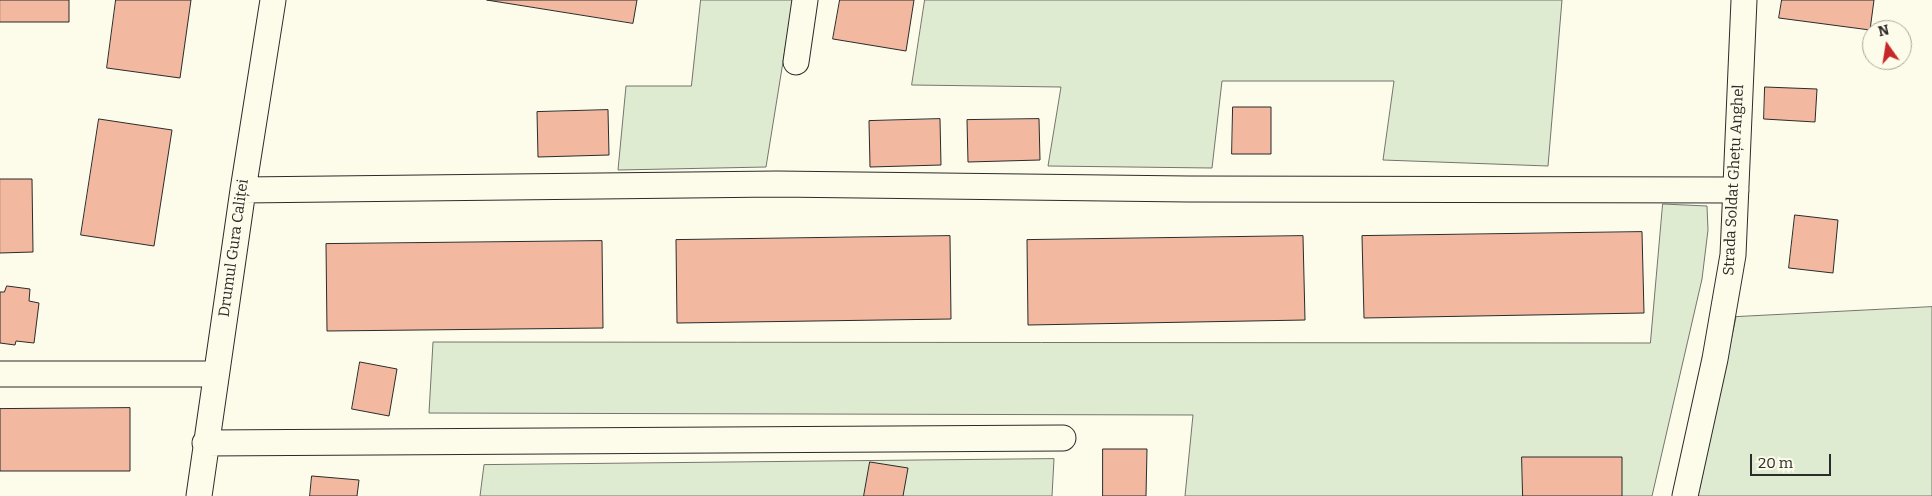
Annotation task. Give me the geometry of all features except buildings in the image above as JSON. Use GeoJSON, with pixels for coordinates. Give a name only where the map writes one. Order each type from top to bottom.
{"type":"FeatureCollection","features":[{"type":"Feature","properties":{"kind":"street","name":"Drumul Gura Caliței"},"geometry":{"type":"LineString","coordinates":[[199,496],[205,443],[273,0]]}},
{"type":"Feature","properties":{"kind":"street"},"geometry":{"type":"LineString","coordinates":[[796,62],[805,0]]}},
{"type":"Feature","properties":{"kind":"street","name":"Strada Soldat Ghețu Anghel"},"geometry":{"type":"LineString","coordinates":[[1685,496],[1715,359],[1733,255],[1744,0]]}},
{"type":"Feature","properties":{"kind":"street"},"geometry":{"type":"LineString","coordinates":[[243,190],[778,184],[1188,189],[1736,190]]}},
{"type":"Feature","properties":{"kind":"street"},"geometry":{"type":"LineString","coordinates":[[0,374],[216,374]]}},
{"type":"Feature","properties":{"kind":"street"},"geometry":{"type":"LineString","coordinates":[[205,443],[1063,438]]}},
{"type":"Feature","properties":{"kind":"green space"},"geometry":{"type":"Polygon","coordinates":[[[701,0],[793,0],[766,167],[618,170],[626,86],[691,86],[701,0]]]}},
{"type":"Feature","properties":{"kind":"green space"},"geometry":{"type":"Polygon","coordinates":[[[925,0],[1562,0],[1548,166],[1383,160],[1394,81],[1222,81],[1212,168],[1048,166],[1061,87],[912,85],[925,0]]]}},
{"type":"Feature","properties":{"kind":"green space"},"geometry":{"type":"Polygon","coordinates":[[[1663,204],[1707,206],[1708,230],[1702,279],[1652,496],[1185,496],[1193,415],[429,413],[433,342],[1650,343],[1663,204]]]}},
{"type":"Feature","properties":{"kind":"green space"},"geometry":{"type":"Polygon","coordinates":[[[1932,307],[1932,496],[1698,496],[1736,317],[1932,307]]]}},
{"type":"Feature","properties":{"kind":"green space"},"geometry":{"type":"Polygon","coordinates":[[[1054,459],[1052,496],[480,496],[484,465],[1054,459]]]}}]}
